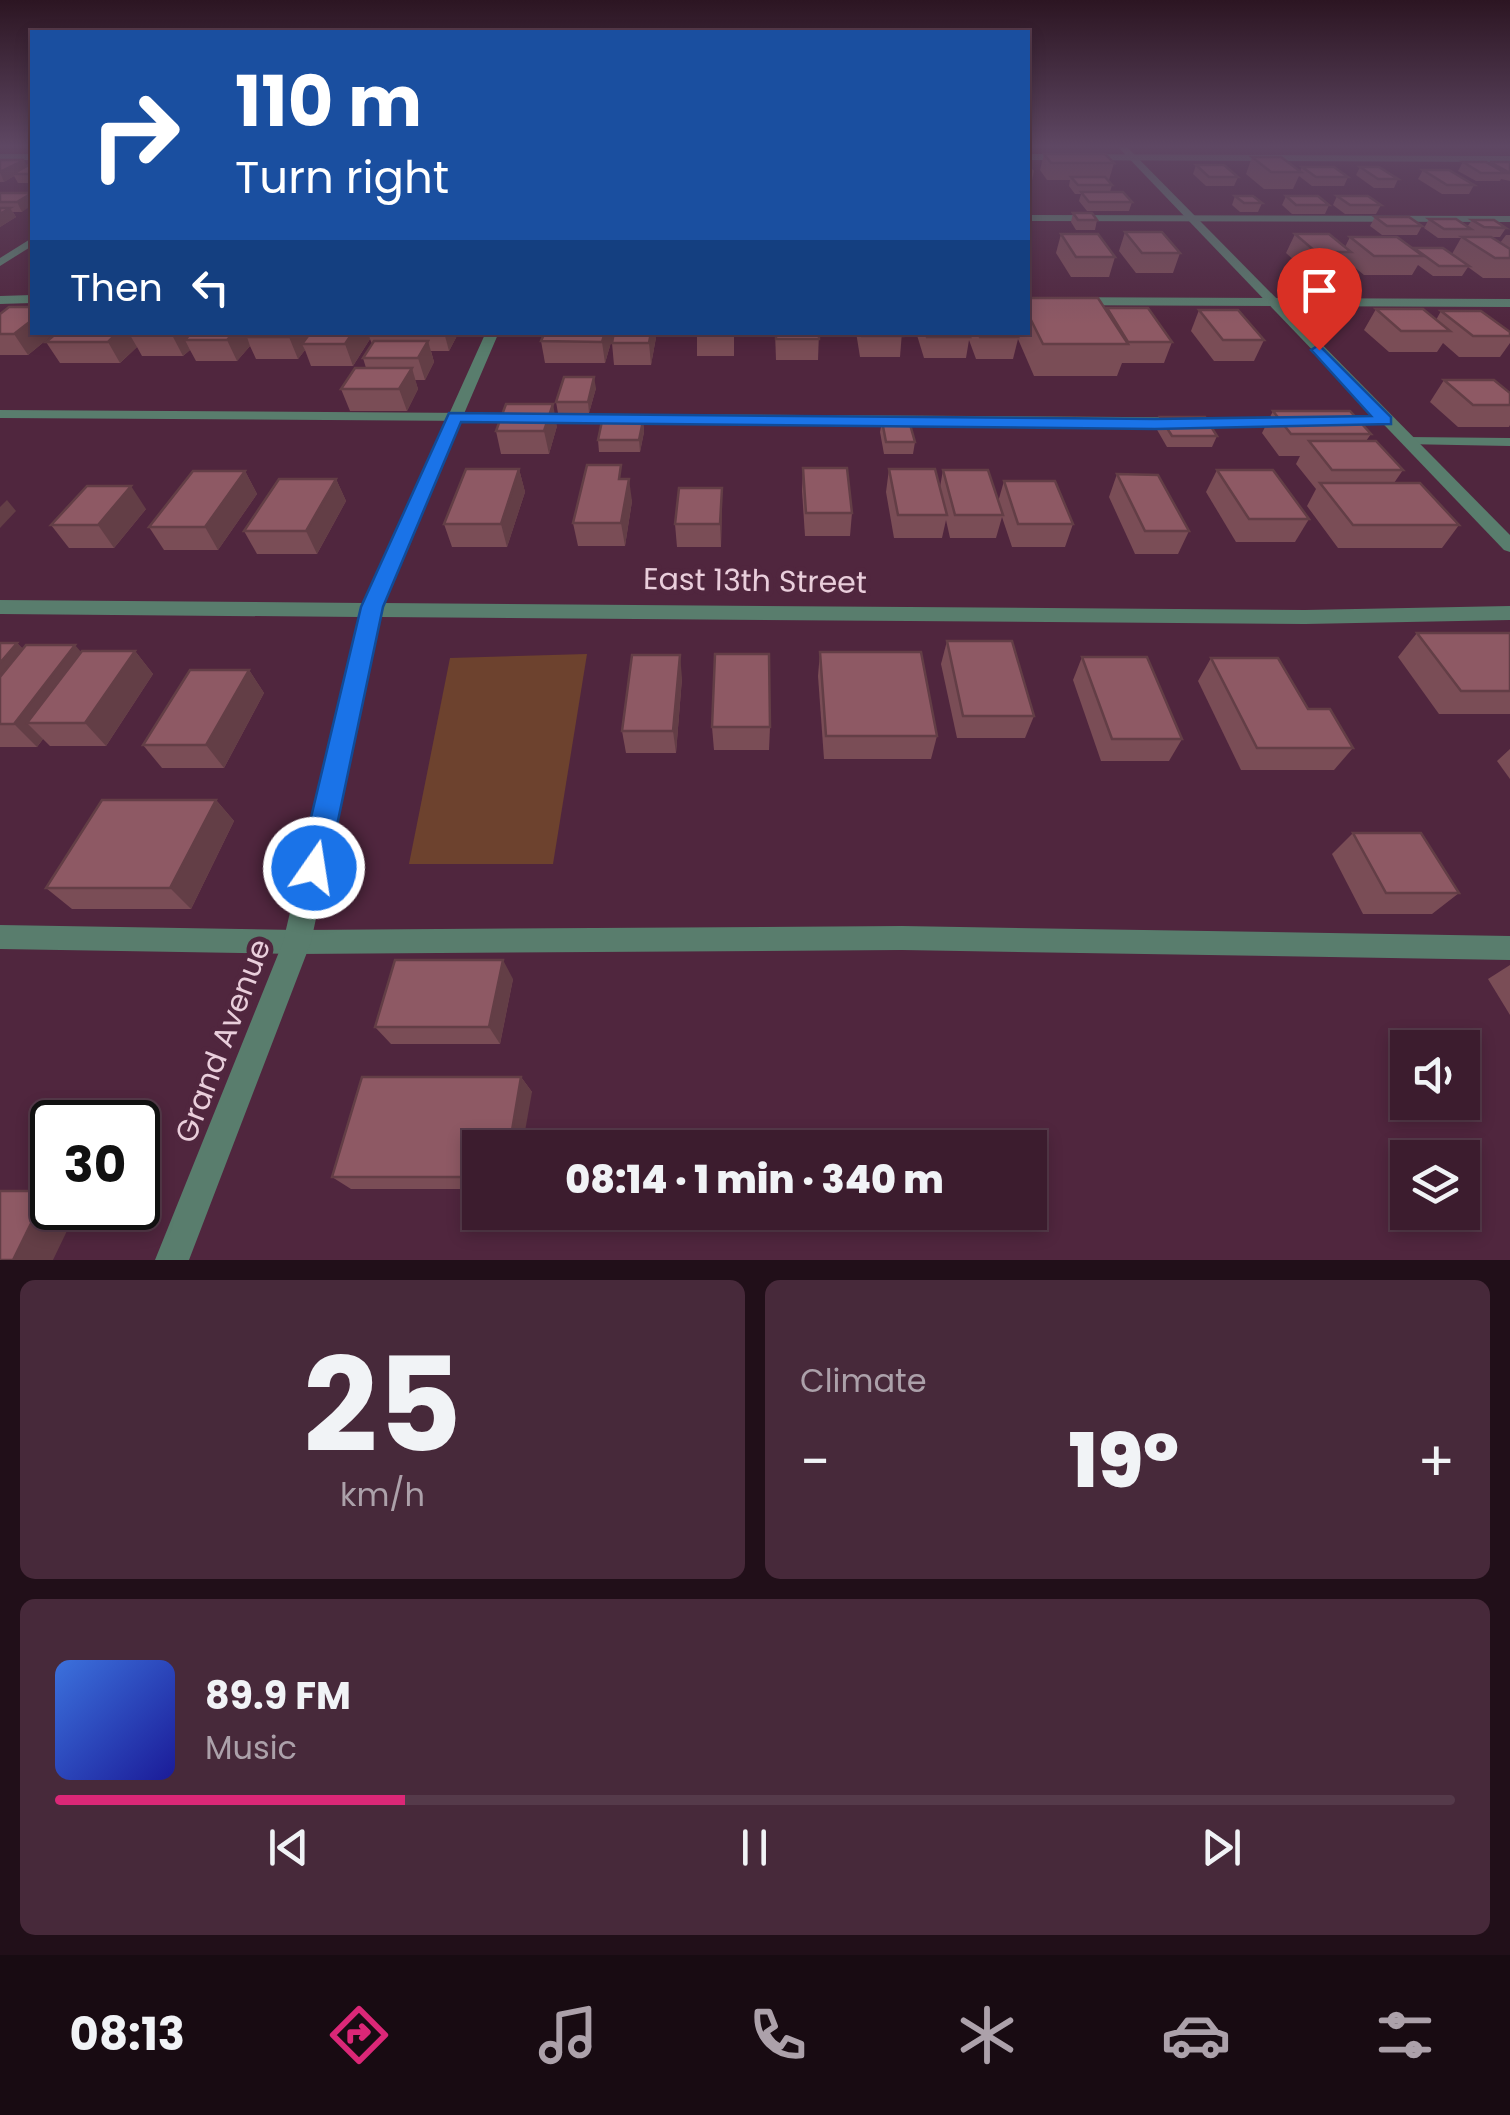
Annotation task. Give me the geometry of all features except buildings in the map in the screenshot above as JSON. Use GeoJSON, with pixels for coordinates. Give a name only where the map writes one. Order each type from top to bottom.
{"type":"FeatureCollection","features":[{"type":"Feature","properties":{"kind":"street"},"geometry":{"type":"LineString","coordinates":[[1181,206],[1510,546]]}},
{"type":"Feature","properties":{"kind":"street"},"geometry":{"type":"LineString","coordinates":[[0,263],[30,242]]}},
{"type":"Feature","properties":{"kind":"street"},"geometry":{"type":"LineString","coordinates":[[0,300],[30,300]]}},
{"type":"Feature","properties":{"kind":"street"},"geometry":{"type":"LineString","coordinates":[[1030,301],[1510,303]]}},
{"type":"Feature","properties":{"kind":"street","name":"Grand Avenue"},"geometry":{"type":"LineString","coordinates":[[172,1260],[297,942],[372,607],[491,335]]}},
{"type":"Feature","properties":{"kind":"street","name":"East 13th Street"},"geometry":{"type":"LineString","coordinates":[[0,607],[372,607],[1306,618],[1510,613]]}},
{"type":"Feature","properties":{"kind":"lane"},"geometry":{"type":"LineString","coordinates":[[1030,218],[1510,219]]}},
{"type":"Feature","properties":{"kind":"lane"},"geometry":{"type":"LineString","coordinates":[[0,414],[1308,422]]}},
{"type":"Feature","properties":{"kind":"lane"},"geometry":{"type":"LineString","coordinates":[[1328,421],[1385,420]]}},
{"type":"Feature","properties":{"kind":"lane"},"geometry":{"type":"LineString","coordinates":[[1408,440],[1510,442]]}},
{"type":"Feature","properties":{"kind":"lane"},"geometry":{"type":"LineString","coordinates":[[0,937],[297,942],[902,938],[1510,948]]}},
{"type":"Feature","properties":{"kind":"shaded area"},"geometry":{"type":"Polygon","coordinates":[[[587,654],[553,864],[409,864],[450,658],[587,654]]]}},
{"type":"Feature","properties":{"kind":"route"},"geometry":{"type":"LineString","coordinates":[[314,868],[372,607],[455,416],[1155,424],[1385,420],[1319,350]]}}]}
